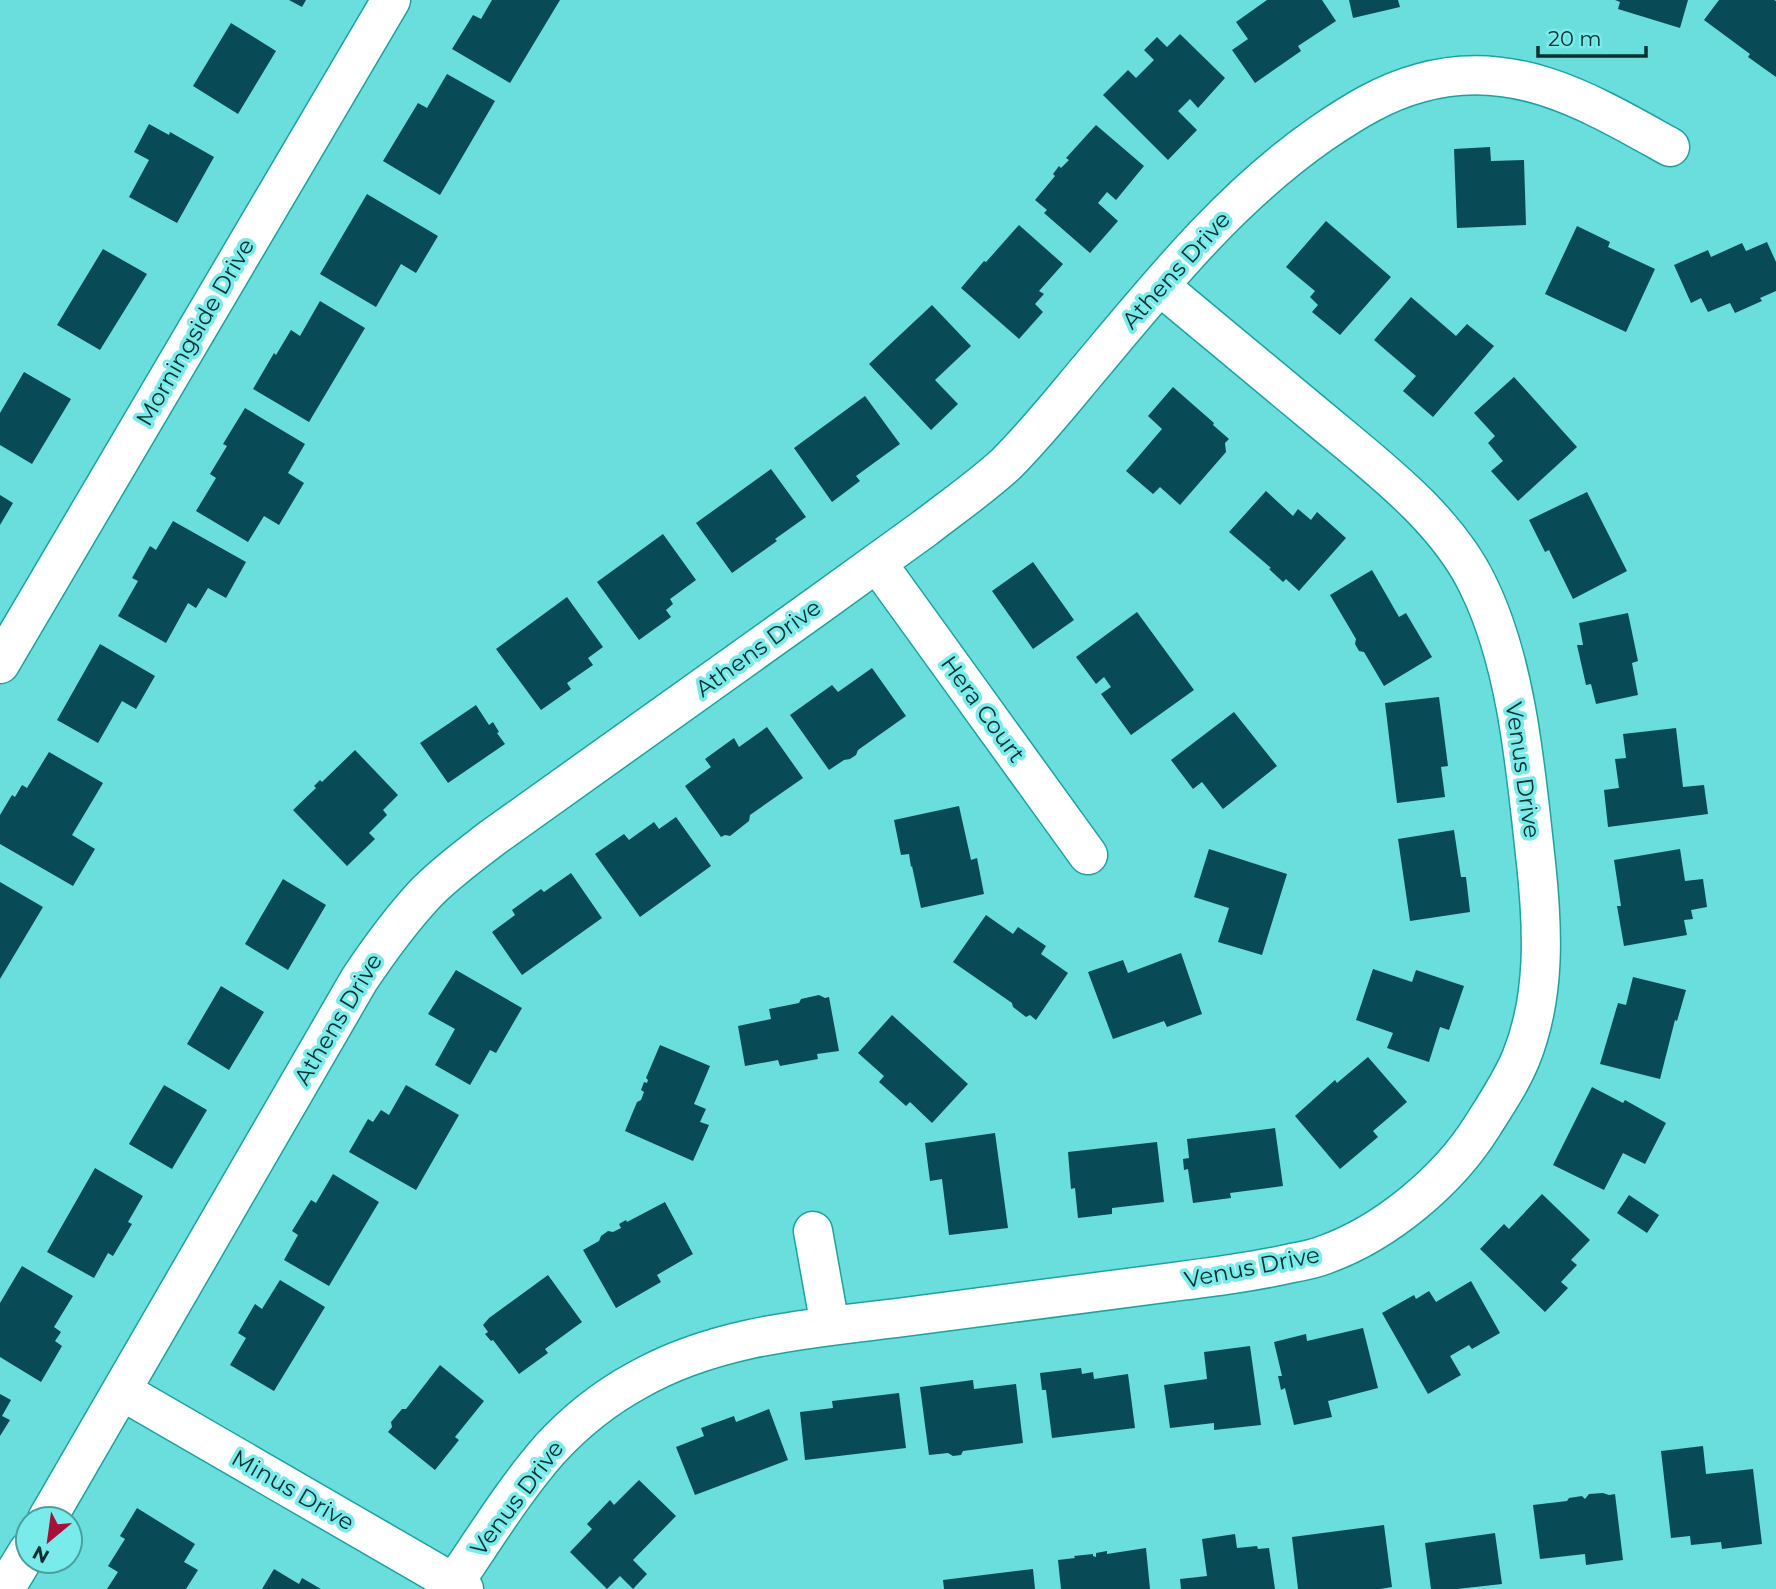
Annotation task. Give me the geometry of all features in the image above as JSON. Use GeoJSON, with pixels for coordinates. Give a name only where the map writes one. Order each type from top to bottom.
{"type":"FeatureCollection","features":[{"type":"Feature","properties":{"kind":"street","name":"Morningside Drive"},"geometry":{"type":"LineString","coordinates":[[0,664],[391,0]]}},
{"type":"Feature","properties":{"kind":"street","name":"Athens Drive"},"geometry":{"type":"LineString","coordinates":[[55,1505],[359,980],[388,937],[426,893],[492,838],[877,562],[966,497],[1005,464],[1041,427],[1217,222],[1261,180],[1302,147],[1381,96],[1421,82],[1458,75],[1507,77],[1554,88],[1600,108],[1670,148]]}},
{"type":"Feature","properties":{"kind":"street","name":"Venus Drive"},"geometry":{"type":"LineString","coordinates":[[459,1586],[517,1492],[552,1446],[593,1410],[637,1380],[686,1358],[735,1342],[830,1326],[1203,1279],[1323,1256],[1363,1237],[1405,1210],[1471,1145],[1503,1094],[1522,1056],[1538,1000],[1542,952],[1525,762],[1509,674],[1495,626],[1478,583],[1423,508],[1160,286]]}},
{"type":"Feature","properties":{"kind":"street","name":"Hera Court"},"geometry":{"type":"LineString","coordinates":[[877,562],[1088,855]]}},
{"type":"Feature","properties":{"kind":"street"},"geometry":{"type":"LineString","coordinates":[[813,1231],[830,1326]]}},
{"type":"Feature","properties":{"kind":"street","name":"Minus Drive"},"geometry":{"type":"LineString","coordinates":[[122,1391],[459,1586]]}},
{"type":"Feature","properties":{"kind":"building"},"geometry":{"type":"Polygon","coordinates":[[[289,0],[306,0],[302,7],[289,0]]]}},
{"type":"Feature","properties":{"kind":"building"},"geometry":{"type":"Polygon","coordinates":[[[492,0],[560,0],[510,83],[452,49],[473,15],[481,19],[492,0]]]}},
{"type":"Feature","properties":{"kind":"building"},"geometry":{"type":"Polygon","coordinates":[[[1267,0],[1322,0],[1336,21],[1298,46],[1301,51],[1255,83],[1232,50],[1248,39],[1236,22],[1267,0]]]}},
{"type":"Feature","properties":{"kind":"building"},"geometry":{"type":"Polygon","coordinates":[[[1349,0],[1398,0],[1400,7],[1353,18],[1349,0]]]}},
{"type":"Feature","properties":{"kind":"building"},"geometry":{"type":"Polygon","coordinates":[[[1615,0],[1688,0],[1680,28],[1618,9],[1620,2],[1615,0]]]}},
{"type":"Feature","properties":{"kind":"building"},"geometry":{"type":"Polygon","coordinates":[[[1719,0],[1776,1],[1776,77],[1704,20],[1719,0]]]}},
{"type":"Feature","properties":{"kind":"building"},"geometry":{"type":"Polygon","coordinates":[[[231,23],[276,51],[238,114],[193,86],[231,23]]]}},
{"type":"Feature","properties":{"kind":"building"},"geometry":{"type":"Polygon","coordinates":[[[1180,34],[1225,78],[1198,108],[1190,99],[1178,111],[1197,130],[1168,160],[1103,95],[1128,70],[1136,78],[1154,60],[1144,50],[1157,37],[1167,47],[1180,34]]]}},
{"type":"Feature","properties":{"kind":"building"},"geometry":{"type":"Polygon","coordinates":[[[447,74],[495,101],[440,195],[383,161],[418,103],[427,108],[447,74]]]}},
{"type":"Feature","properties":{"kind":"building"},"geometry":{"type":"Polygon","coordinates":[[[149,124],[169,135],[170,132],[214,157],[177,223],[129,197],[149,160],[134,152],[149,124]]]}},
{"type":"Feature","properties":{"kind":"building"},"geometry":{"type":"Polygon","coordinates":[[[1096,125],[1144,166],[1116,200],[1107,192],[1098,203],[1118,221],[1090,253],[1044,213],[1047,210],[1035,200],[1055,176],[1053,174],[1059,166],[1061,168],[1069,160],[1066,158],[1096,125]]]}},
{"type":"Feature","properties":{"kind":"building"},"geometry":{"type":"Polygon","coordinates":[[[1490,147],[1491,161],[1524,160],[1526,225],[1457,228],[1454,149],[1490,147]]]}},
{"type":"Feature","properties":{"kind":"building"},"geometry":{"type":"Polygon","coordinates":[[[367,194],[438,236],[416,273],[401,264],[376,307],[320,274],[367,194]]]}},
{"type":"Feature","properties":{"kind":"building"},"geometry":{"type":"Polygon","coordinates":[[[1326,221],[1391,277],[1340,335],[1312,312],[1318,305],[1310,297],[1315,291],[1286,267],[1326,221]]]}},
{"type":"Feature","properties":{"kind":"building"},"geometry":{"type":"Polygon","coordinates":[[[1019,225],[1063,264],[1039,291],[1044,294],[1035,304],[1043,312],[1019,339],[961,288],[1019,225]]]}},
{"type":"Feature","properties":{"kind":"building"},"geometry":{"type":"Polygon","coordinates":[[[1577,226],[1610,242],[1608,247],[1655,269],[1626,332],[1545,294],[1577,226]]]}},
{"type":"Feature","properties":{"kind":"building"},"geometry":{"type":"Polygon","coordinates":[[[1767,242],[1776,262],[1776,291],[1760,298],[1762,301],[1735,313],[1730,303],[1708,312],[1701,298],[1691,303],[1674,265],[1708,250],[1711,257],[1742,243],[1746,251],[1767,242]]]}},
{"type":"Feature","properties":{"kind":"building"},"geometry":{"type":"Polygon","coordinates":[[[103,249],[147,274],[100,350],[57,325],[103,249]]]}},
{"type":"Feature","properties":{"kind":"building"},"geometry":{"type":"Polygon","coordinates":[[[1411,297],[1456,336],[1467,324],[1494,346],[1433,417],[1403,391],[1416,376],[1374,340],[1411,297]]]}},
{"type":"Feature","properties":{"kind":"building"},"geometry":{"type":"Polygon","coordinates":[[[320,301],[365,328],[309,422],[253,389],[291,330],[300,336],[320,301]]]}},
{"type":"Feature","properties":{"kind":"building"},"geometry":{"type":"Polygon","coordinates":[[[932,305],[971,346],[935,380],[958,404],[931,430],[869,364],[932,305]]]}},
{"type":"Feature","properties":{"kind":"building"},"geometry":{"type":"Polygon","coordinates":[[[24,372],[71,399],[32,464],[0,445],[0,413],[24,372]]]}},
{"type":"Feature","properties":{"kind":"building"},"geometry":{"type":"Polygon","coordinates":[[[1514,377],[1577,447],[1518,501],[1491,471],[1503,461],[1488,443],[1495,436],[1474,413],[1514,377]]]}},
{"type":"Feature","properties":{"kind":"building"},"geometry":{"type":"Polygon","coordinates":[[[1173,387],[1229,439],[1225,443],[1226,452],[1180,505],[1160,487],[1153,494],[1126,471],[1162,429],[1148,416],[1173,387]]]}},
{"type":"Feature","properties":{"kind":"building"},"geometry":{"type":"Polygon","coordinates":[[[865,396],[900,444],[856,476],[860,481],[832,502],[794,448],[865,396]]]}},
{"type":"Feature","properties":{"kind":"building"},"geometry":{"type":"Polygon","coordinates":[[[245,408],[305,444],[288,473],[304,483],[279,525],[264,516],[248,542],[196,511],[216,478],[210,474],[227,446],[223,444],[245,408]]]}},
{"type":"Feature","properties":{"kind":"building"},"geometry":{"type":"Polygon","coordinates":[[[771,469],[806,517],[732,573],[696,523],[771,469]]]}},
{"type":"Feature","properties":{"kind":"building"},"geometry":{"type":"Polygon","coordinates":[[[1266,491],[1293,516],[1298,509],[1311,520],[1317,512],[1346,538],[1299,591],[1286,579],[1283,582],[1269,569],[1271,568],[1229,532],[1266,491]]]}},
{"type":"Feature","properties":{"kind":"building"},"geometry":{"type":"Polygon","coordinates":[[[1587,492],[1627,571],[1573,599],[1549,550],[1545,552],[1529,520],[1587,492]]]}},
{"type":"Feature","properties":{"kind":"building"},"geometry":{"type":"Polygon","coordinates":[[[0,495],[13,503],[0,525],[0,495]]]}},
{"type":"Feature","properties":{"kind":"building"},"geometry":{"type":"Polygon","coordinates":[[[173,521],[246,562],[226,598],[208,588],[196,608],[188,603],[166,643],[118,616],[138,581],[132,578],[150,546],[156,550],[173,521]]]}},
{"type":"Feature","properties":{"kind":"building"},"geometry":{"type":"Polygon","coordinates":[[[663,534],[696,580],[670,599],[673,604],[666,610],[671,617],[639,640],[597,582],[663,534]]]}},
{"type":"Feature","properties":{"kind":"building"},"geometry":{"type":"Polygon","coordinates":[[[1033,562],[1074,620],[1033,649],[992,591],[1033,562]]]}},
{"type":"Feature","properties":{"kind":"building"},"geometry":{"type":"Polygon","coordinates":[[[1372,570],[1399,617],[1406,613],[1432,657],[1384,686],[1364,652],[1359,651],[1355,644],[1356,639],[1330,595],[1372,570]]]}},
{"type":"Feature","properties":{"kind":"building"},"geometry":{"type":"Polygon","coordinates":[[[567,597],[603,647],[588,658],[593,665],[567,683],[571,689],[541,710],[496,649],[567,597]]]}},
{"type":"Feature","properties":{"kind":"building"},"geometry":{"type":"Polygon","coordinates":[[[1137,612],[1194,690],[1131,735],[1101,694],[1111,687],[1104,677],[1096,684],[1076,657],[1137,612]]]}},
{"type":"Feature","properties":{"kind":"building"},"geometry":{"type":"Polygon","coordinates":[[[1628,613],[1638,661],[1632,663],[1638,695],[1596,704],[1591,684],[1586,685],[1577,645],[1583,645],[1579,623],[1628,613]]]}},
{"type":"Feature","properties":{"kind":"building"},"geometry":{"type":"Polygon","coordinates":[[[100,644],[155,676],[136,709],[122,701],[98,743],[57,720],[100,644]]]}},
{"type":"Feature","properties":{"kind":"building"},"geometry":{"type":"Polygon","coordinates":[[[872,668],[906,716],[858,750],[856,755],[829,770],[790,715],[832,685],[838,692],[872,668]]]}},
{"type":"Feature","properties":{"kind":"building"},"geometry":{"type":"Polygon","coordinates":[[[1439,697],[1448,766],[1441,767],[1445,797],[1397,803],[1385,703],[1439,697]]]}},
{"type":"Feature","properties":{"kind":"building"},"geometry":{"type":"Polygon","coordinates":[[[476,705],[489,725],[493,722],[505,744],[448,783],[420,743],[476,705]]]}},
{"type":"Feature","properties":{"kind":"building"},"geometry":{"type":"Polygon","coordinates":[[[1234,712],[1277,766],[1223,809],[1202,782],[1193,789],[1171,760],[1234,712]]]}},
{"type":"Feature","properties":{"kind":"building"},"geometry":{"type":"Polygon","coordinates":[[[767,727],[803,778],[750,815],[749,821],[730,836],[721,837],[685,786],[711,767],[705,759],[734,738],[739,747],[767,727]]]}},
{"type":"Feature","properties":{"kind":"building"},"geometry":{"type":"Polygon","coordinates":[[[1676,728],[1683,787],[1704,785],[1708,814],[1608,827],[1604,790],[1619,788],[1615,759],[1626,758],[1623,734],[1676,728]]]}},
{"type":"Feature","properties":{"kind":"building"},"geometry":{"type":"Polygon","coordinates":[[[355,750],[398,795],[383,810],[387,815],[369,833],[375,839],[347,866],[293,810],[316,788],[314,786],[320,780],[322,782],[355,750]]]}},
{"type":"Feature","properties":{"kind":"building"},"geometry":{"type":"Polygon","coordinates":[[[49,752],[103,783],[72,835],[95,849],[73,886],[0,844],[0,815],[12,795],[15,797],[22,785],[27,788],[49,752]]]}},
{"type":"Feature","properties":{"kind":"building"},"geometry":{"type":"Polygon","coordinates":[[[959,806],[971,860],[977,858],[984,894],[921,908],[909,854],[901,855],[894,820],[959,806]]]}},
{"type":"Feature","properties":{"kind":"building"},"geometry":{"type":"Polygon","coordinates":[[[676,817],[711,866],[640,917],[595,854],[624,834],[629,840],[654,822],[659,829],[676,817]]]}},
{"type":"Feature","properties":{"kind":"building"},"geometry":{"type":"Polygon","coordinates":[[[1454,830],[1461,877],[1466,877],[1470,912],[1410,921],[1398,839],[1454,830]]]}},
{"type":"Feature","properties":{"kind":"building"},"geometry":{"type":"Polygon","coordinates":[[[1209,849],[1287,874],[1262,955],[1218,942],[1229,908],[1194,897],[1209,849]]]}},
{"type":"Feature","properties":{"kind":"building"},"geometry":{"type":"Polygon","coordinates":[[[1680,849],[1685,881],[1703,879],[1707,907],[1691,910],[1693,919],[1684,920],[1687,935],[1624,946],[1617,906],[1621,906],[1614,860],[1680,849]]]}},
{"type":"Feature","properties":{"kind":"building"},"geometry":{"type":"Polygon","coordinates":[[[571,873],[602,918],[522,975],[492,932],[515,915],[512,910],[541,889],[544,892],[571,873]]]}},
{"type":"Feature","properties":{"kind":"building"},"geometry":{"type":"Polygon","coordinates":[[[283,879],[326,905],[288,970],[245,944],[283,879]]]}},
{"type":"Feature","properties":{"kind":"building"},"geometry":{"type":"Polygon","coordinates":[[[0,882],[43,907],[0,979],[0,882]]]}},
{"type":"Feature","properties":{"kind":"building"},"geometry":{"type":"Polygon","coordinates":[[[986,915],[1013,934],[1018,927],[1046,946],[1041,954],[1068,973],[1036,1020],[1030,1015],[1026,1017],[1013,1007],[1012,1003],[953,962],[986,915]]]}},
{"type":"Feature","properties":{"kind":"building"},"geometry":{"type":"Polygon","coordinates":[[[1181,953],[1202,1014],[1167,1027],[1164,1021],[1113,1039],[1088,972],[1123,960],[1128,973],[1181,953]]]}},
{"type":"Feature","properties":{"kind":"building"},"geometry":{"type":"Polygon","coordinates":[[[1373,969],[1412,982],[1416,970],[1464,986],[1449,1030],[1440,1027],[1429,1062],[1387,1048],[1393,1033],[1356,1020],[1373,969]]]}},
{"type":"Feature","properties":{"kind":"building"},"geometry":{"type":"Polygon","coordinates":[[[456,970],[522,1008],[496,1053],[490,1050],[470,1085],[435,1065],[455,1029],[428,1014],[456,970]]]}},
{"type":"Feature","properties":{"kind":"building"},"geometry":{"type":"Polygon","coordinates":[[[1633,977],[1686,990],[1677,1021],[1675,1020],[1660,1079],[1600,1064],[1618,1003],[1626,1005],[1633,977]]]}},
{"type":"Feature","properties":{"kind":"building"},"geometry":{"type":"Polygon","coordinates":[[[221,986],[264,1012],[229,1070],[187,1044],[221,986]]]}},
{"type":"Feature","properties":{"kind":"building"},"geometry":{"type":"Polygon","coordinates":[[[819,995],[829,997],[839,1051],[817,1054],[818,1059],[780,1066],[778,1060],[745,1066],[738,1026],[771,1019],[769,1009],[799,1003],[801,999],[819,995]]]}},
{"type":"Feature","properties":{"kind":"building"},"geometry":{"type":"Polygon","coordinates":[[[892,1015],[968,1084],[932,1123],[910,1102],[906,1106],[879,1082],[884,1076],[858,1053],[892,1015]]]}},
{"type":"Feature","properties":{"kind":"building"},"geometry":{"type":"Polygon","coordinates":[[[660,1045],[710,1066],[694,1104],[706,1109],[700,1122],[709,1125],[693,1161],[625,1131],[637,1102],[641,1100],[644,1092],[641,1090],[644,1082],[647,1083],[646,1078],[660,1045]]]}},
{"type":"Feature","properties":{"kind":"building"},"geometry":{"type":"Polygon","coordinates":[[[1368,1057],[1407,1102],[1373,1131],[1378,1137],[1340,1169],[1295,1116],[1335,1080],[1337,1083],[1368,1057]]]}},
{"type":"Feature","properties":{"kind":"building"},"geometry":{"type":"Polygon","coordinates":[[[164,1085],[207,1110],[172,1169],[129,1144],[164,1085]]]}},
{"type":"Feature","properties":{"kind":"building"},"geometry":{"type":"Polygon","coordinates":[[[406,1085],[459,1115],[416,1190],[349,1152],[368,1119],[373,1122],[381,1110],[389,1115],[406,1085]]]}},
{"type":"Feature","properties":{"kind":"building"},"geometry":{"type":"Polygon","coordinates":[[[1592,1087],[1623,1103],[1625,1100],[1666,1123],[1645,1164],[1623,1153],[1604,1190],[1553,1165],[1592,1087]]]}},
{"type":"Feature","properties":{"kind":"building"},"geometry":{"type":"Polygon","coordinates":[[[1275,1128],[1283,1186],[1230,1193],[1231,1198],[1193,1203],[1188,1169],[1184,1170],[1183,1159],[1189,1158],[1187,1139],[1275,1128]]]}},
{"type":"Feature","properties":{"kind":"building"},"geometry":{"type":"Polygon","coordinates":[[[995,1133],[1008,1228],[949,1235],[942,1179],[930,1181],[925,1143],[995,1133]]]}},
{"type":"Feature","properties":{"kind":"building"},"geometry":{"type":"Polygon","coordinates":[[[1157,1142],[1164,1202],[1112,1208],[1112,1214],[1078,1218],[1075,1188],[1071,1189],[1068,1152],[1157,1142]]]}},
{"type":"Feature","properties":{"kind":"building"},"geometry":{"type":"Polygon","coordinates":[[[95,1168],[143,1196],[128,1222],[132,1224],[113,1256],[108,1253],[94,1278],[47,1252],[95,1168]]]}},
{"type":"Feature","properties":{"kind":"building"},"geometry":{"type":"Polygon","coordinates":[[[333,1174],[379,1202],[329,1286],[284,1260],[298,1235],[292,1231],[311,1200],[316,1203],[333,1174]]]}},
{"type":"Feature","properties":{"kind":"building"},"geometry":{"type":"Polygon","coordinates":[[[1542,1194],[1590,1240],[1571,1260],[1577,1265],[1561,1282],[1568,1288],[1545,1312],[1480,1249],[1504,1224],[1509,1229],[1542,1194]]]}},
{"type":"Feature","properties":{"kind":"building"},"geometry":{"type":"Polygon","coordinates":[[[1629,1195],[1659,1215],[1647,1233],[1617,1213],[1629,1195]]]}},
{"type":"Feature","properties":{"kind":"building"},"geometry":{"type":"Polygon","coordinates":[[[665,1202],[693,1254],[657,1275],[661,1282],[616,1308],[583,1250],[599,1241],[608,1231],[621,1228],[619,1224],[665,1202]]]}},
{"type":"Feature","properties":{"kind":"building"},"geometry":{"type":"Polygon","coordinates":[[[22,1266],[73,1296],[54,1327],[61,1332],[55,1341],[62,1346],[41,1382],[0,1357],[0,1303],[22,1266]]]}},
{"type":"Feature","properties":{"kind":"building"},"geometry":{"type":"Polygon","coordinates":[[[548,1275],[582,1322],[545,1349],[548,1353],[519,1374],[493,1340],[485,1334],[488,1332],[483,1325],[548,1275]]]}},
{"type":"Feature","properties":{"kind":"building"},"geometry":{"type":"Polygon","coordinates":[[[280,1280],[325,1307],[274,1391],[230,1365],[246,1338],[238,1333],[255,1304],[262,1309],[280,1280]]]}},
{"type":"Feature","properties":{"kind":"building"},"geometry":{"type":"Polygon","coordinates":[[[1471,1281],[1500,1333],[1472,1349],[1469,1345],[1450,1356],[1461,1375],[1428,1394],[1382,1313],[1414,1295],[1416,1299],[1429,1291],[1436,1302],[1471,1281]]]}},
{"type":"Feature","properties":{"kind":"building"},"geometry":{"type":"Polygon","coordinates":[[[1363,1328],[1378,1388],[1328,1401],[1332,1417],[1294,1425],[1285,1388],[1281,1390],[1278,1376],[1282,1376],[1274,1342],[1306,1334],[1307,1341],[1363,1328]]]}},
{"type":"Feature","properties":{"kind":"building"},"geometry":{"type":"Polygon","coordinates":[[[1250,1346],[1261,1425],[1214,1430],[1214,1423],[1170,1428],[1164,1385],[1207,1379],[1204,1352],[1250,1346]]]}},
{"type":"Feature","properties":{"kind":"building"},"geometry":{"type":"Polygon","coordinates":[[[440,1365],[484,1401],[455,1437],[459,1440],[435,1470],[388,1432],[392,1427],[391,1422],[402,1409],[406,1409],[440,1365]]]}},
{"type":"Feature","properties":{"kind":"building"},"geometry":{"type":"Polygon","coordinates":[[[1081,1368],[1082,1374],[1093,1372],[1094,1379],[1128,1374],[1135,1428],[1052,1438],[1046,1390],[1042,1390],[1040,1373],[1081,1368]]]}},
{"type":"Feature","properties":{"kind":"building"},"geometry":{"type":"Polygon","coordinates":[[[973,1380],[974,1389],[1016,1384],[1023,1443],[963,1451],[961,1455],[929,1455],[920,1387],[973,1380]]]}},
{"type":"Feature","properties":{"kind":"building"},"geometry":{"type":"Polygon","coordinates":[[[899,1393],[906,1448],[805,1460],[800,1412],[833,1408],[832,1401],[899,1393]]]}},
{"type":"Feature","properties":{"kind":"building"},"geometry":{"type":"Polygon","coordinates":[[[0,1394],[11,1400],[2,1416],[10,1420],[0,1436],[0,1394]]]}},
{"type":"Feature","properties":{"kind":"building"},"geometry":{"type":"Polygon","coordinates":[[[769,1409],[788,1460],[695,1495],[676,1447],[704,1436],[701,1428],[734,1416],[736,1422],[769,1409]]]}},
{"type":"Feature","properties":{"kind":"building"},"geometry":{"type":"Polygon","coordinates":[[[1703,1446],[1706,1474],[1753,1469],[1762,1544],[1722,1549],[1721,1542],[1691,1545],[1690,1536],[1671,1538],[1661,1451],[1703,1446]]]}},
{"type":"Feature","properties":{"kind":"building"},"geometry":{"type":"Polygon","coordinates":[[[639,1480],[676,1516],[633,1560],[647,1574],[633,1589],[620,1576],[607,1589],[570,1552],[592,1529],[587,1524],[610,1500],[614,1505],[639,1480]]]}},
{"type":"Feature","properties":{"kind":"building"},"geometry":{"type":"Polygon","coordinates":[[[1589,1494],[1615,1494],[1623,1560],[1586,1565],[1585,1554],[1540,1559],[1533,1505],[1567,1501],[1569,1498],[1582,1496],[1585,1499],[1589,1494]]]}},
{"type":"Feature","properties":{"kind":"building"},"geometry":{"type":"Polygon","coordinates":[[[137,1508],[195,1544],[184,1562],[198,1570],[186,1589],[107,1589],[118,1572],[108,1566],[125,1539],[120,1536],[137,1508]]]}},
{"type":"Feature","properties":{"kind":"building"},"geometry":{"type":"Polygon","coordinates":[[[1384,1525],[1392,1587],[1298,1589],[1292,1537],[1384,1525]]]}},
{"type":"Feature","properties":{"kind":"building"},"geometry":{"type":"Polygon","coordinates":[[[1495,1533],[1502,1584],[1431,1589],[1425,1543],[1495,1533]]]}},
{"type":"Feature","properties":{"kind":"building"},"geometry":{"type":"Polygon","coordinates":[[[1235,1534],[1237,1548],[1269,1548],[1275,1589],[1181,1589],[1180,1579],[1207,1576],[1202,1539],[1235,1534]]]}},
{"type":"Feature","properties":{"kind":"building"},"geometry":{"type":"Polygon","coordinates":[[[1146,1548],[1150,1589],[1061,1589],[1058,1560],[1093,1554],[1096,1557],[1096,1553],[1107,1551],[1107,1554],[1146,1548]]]}},
{"type":"Feature","properties":{"kind":"building"},"geometry":{"type":"Polygon","coordinates":[[[274,1569],[299,1584],[302,1578],[321,1589],[262,1589],[274,1569]]]}},
{"type":"Feature","properties":{"kind":"building"},"geometry":{"type":"Polygon","coordinates":[[[1033,1569],[1035,1589],[944,1589],[943,1580],[1033,1569]]]}}]}
